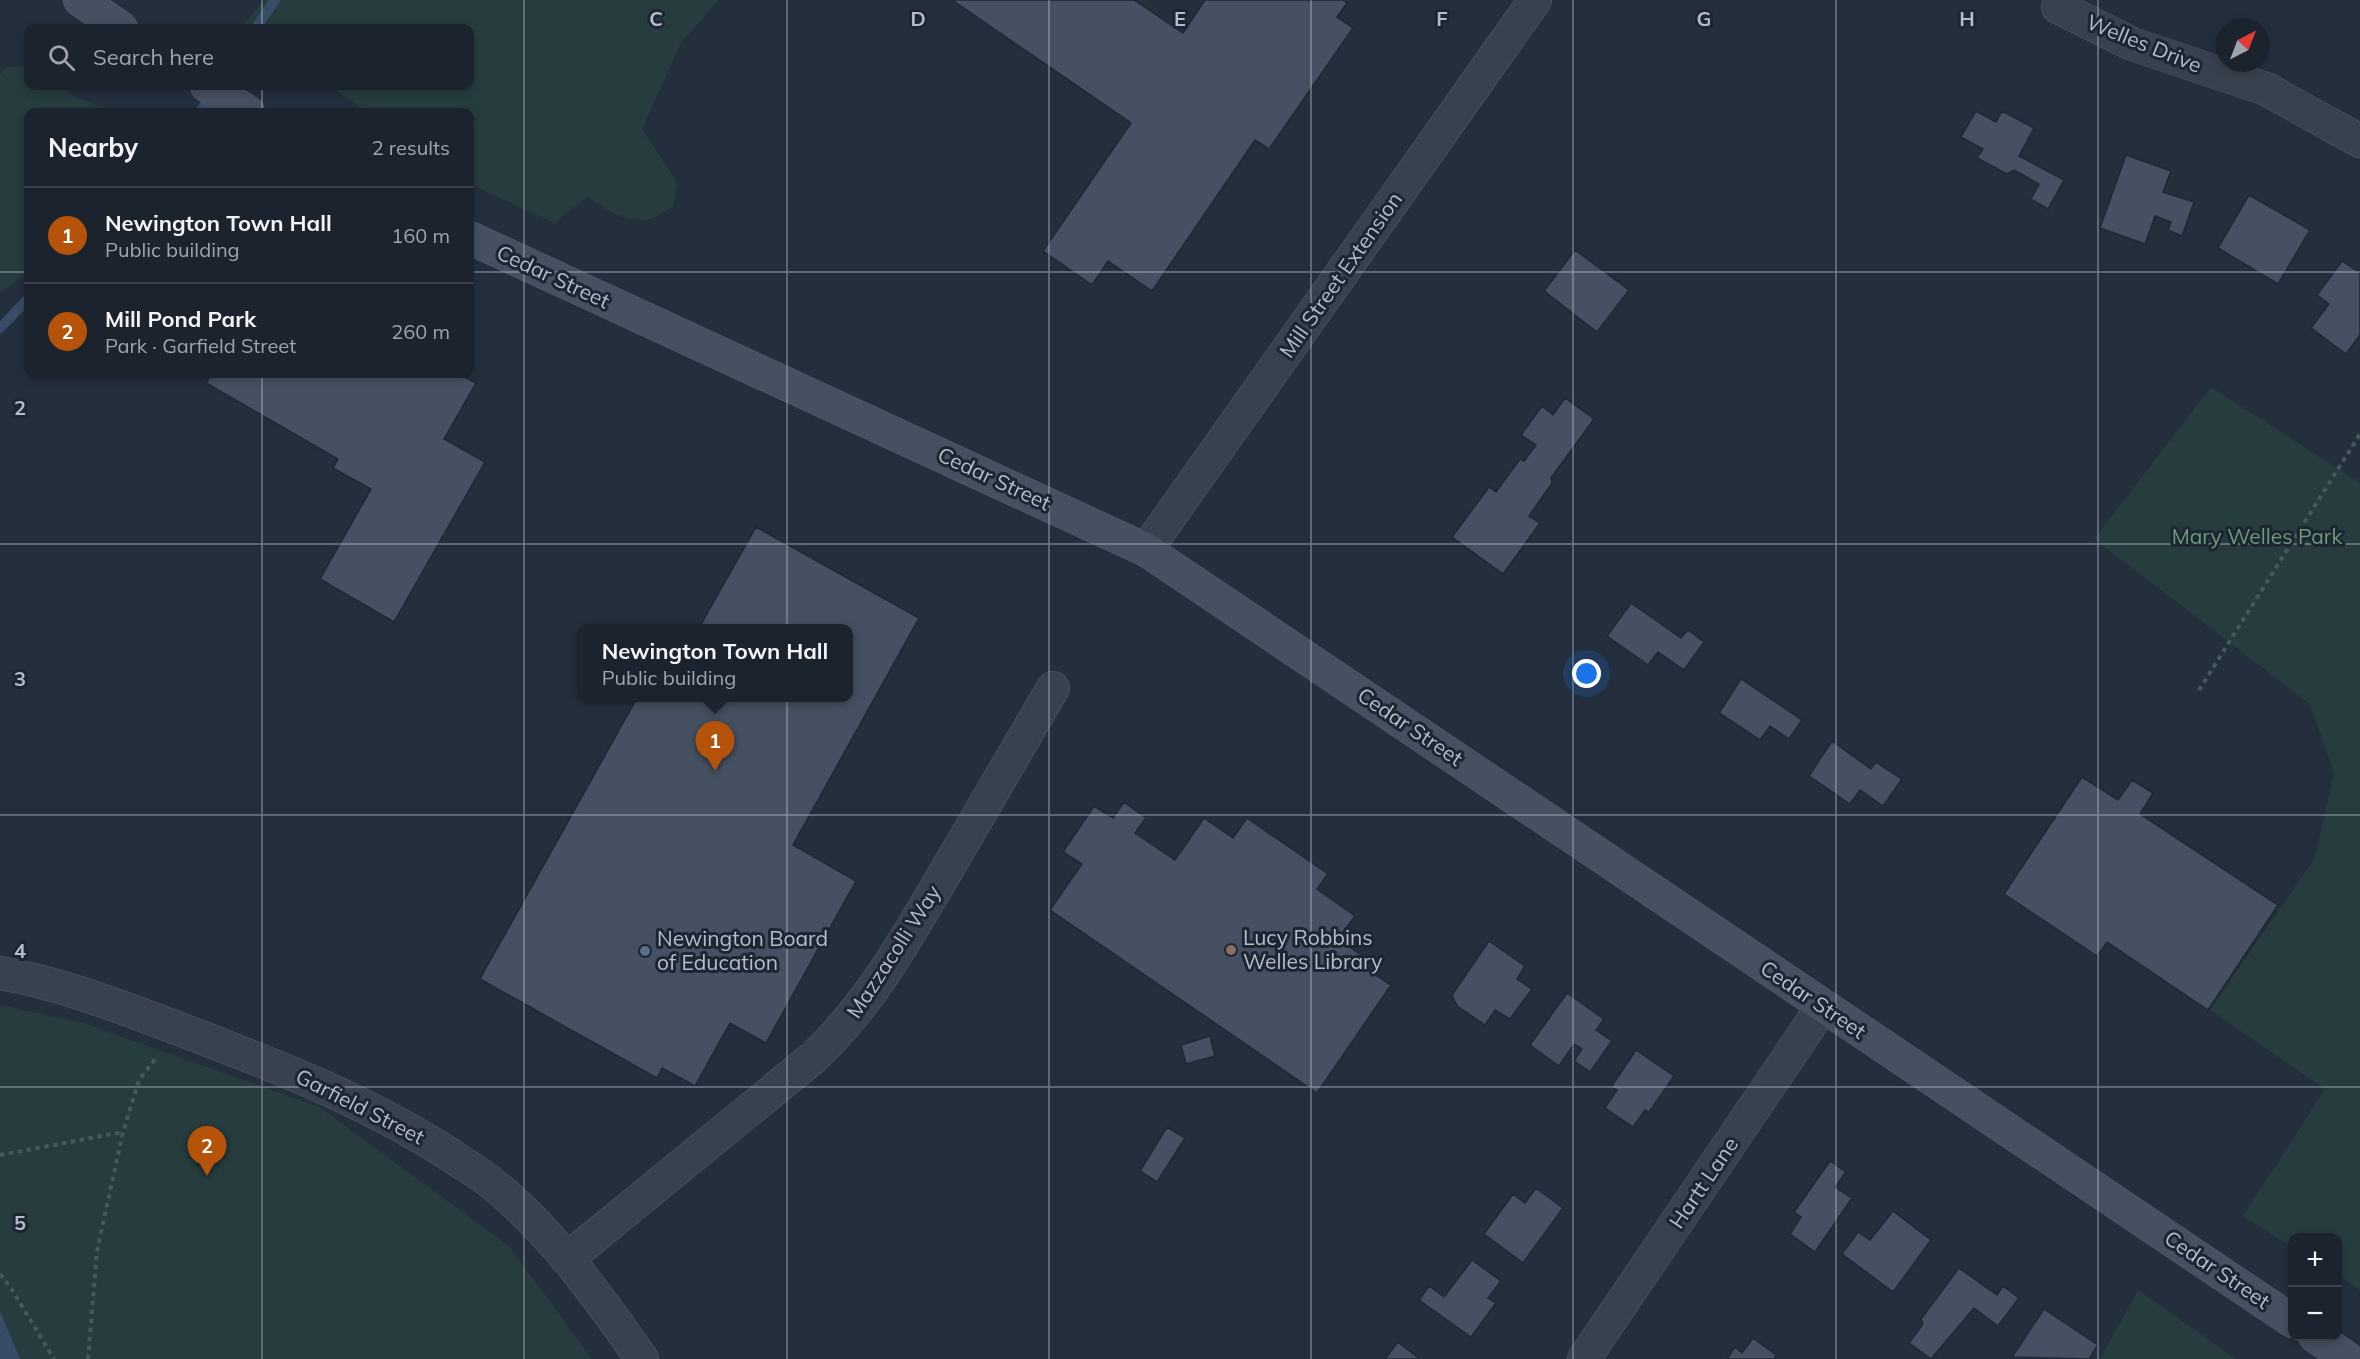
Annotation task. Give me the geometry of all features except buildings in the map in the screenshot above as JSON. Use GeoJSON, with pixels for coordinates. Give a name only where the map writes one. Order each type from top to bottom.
{"type":"FeatureCollection","features":[{"type":"Feature","properties":{"kind":"main road"},"geometry":{"type":"LineString","coordinates":[[80,0],[115,24]]}},
{"type":"Feature","properties":{"kind":"main road"},"geometry":{"type":"LineString","coordinates":[[213,90],[242,108]]}},
{"type":"Feature","properties":{"kind":"main road","name":"Cedar Street"},"geometry":{"type":"LineString","coordinates":[[474,240],[1146,550],[2288,1318]]}},
{"type":"Feature","properties":{"kind":"main road"},"geometry":{"type":"LineString","coordinates":[[2322,1341],[2348,1359]]}},
{"type":"Feature","properties":{"kind":"street","name":"Mill Street Extension"},"geometry":{"type":"LineString","coordinates":[[1146,550],[1535,0]]}},
{"type":"Feature","properties":{"kind":"street","name":"Welles Drive"},"geometry":{"type":"LineString","coordinates":[[2058,7],[2132,44],[2265,89],[2360,141]]}},
{"type":"Feature","properties":{"kind":"street","name":"Mazzacolli Way"},"geometry":{"type":"LineString","coordinates":[[567,1258],[814,1057],[838,1034],[879,983],[908,938],[1053,688]]}},
{"type":"Feature","properties":{"kind":"street","name":"Garfield Street"},"geometry":{"type":"LineString","coordinates":[[0,973],[24,977],[144,1016],[330,1088],[406,1128],[489,1181],[567,1258],[642,1359]]}},
{"type":"Feature","properties":{"kind":"street","name":"Hartt Lane"},"geometry":{"type":"LineString","coordinates":[[1584,1359],[1823,1006]]}},
{"type":"Feature","properties":{"kind":"path"},"geometry":{"type":"LineString","coordinates":[[2199,690],[2360,434]]}},
{"type":"Feature","properties":{"kind":"path"},"geometry":{"type":"LineString","coordinates":[[88,1359],[97,1251],[123,1132],[139,1080],[158,1055]]}},
{"type":"Feature","properties":{"kind":"path"},"geometry":{"type":"LineString","coordinates":[[0,1155],[123,1132]]}},
{"type":"Feature","properties":{"kind":"path"},"geometry":{"type":"LineString","coordinates":[[0,1274],[54,1359]]}},
{"type":"Feature","properties":{"kind":"green space"},"geometry":{"type":"Polygon","coordinates":[[[264,0],[719,0],[682,41],[642,129],[677,182],[673,207],[656,217],[642,220],[617,215],[588,196],[554,223],[474,186],[474,108],[362,108],[336,90],[474,90],[474,24],[244,24],[264,0]]]}},
{"type":"Feature","properties":{"kind":"green space"},"geometry":{"type":"Polygon","coordinates":[[[7,67],[24,67],[24,90],[65,90],[75,97],[104,108],[24,108],[24,275],[0,293],[0,74],[7,67]]]}},
{"type":"Feature","properties":{"kind":"green space","name":"Mary Welles Park"},"geometry":{"type":"Polygon","coordinates":[[[2211,387],[2360,483],[2360,1290],[2342,1278],[2342,1233],[2288,1233],[2288,1244],[2243,1216],[2325,1089],[2210,1010],[2315,858],[2334,773],[2310,704],[2094,539],[2211,387]]]}},
{"type":"Feature","properties":{"kind":"green space"},"geometry":{"type":"Polygon","coordinates":[[[0,1005],[83,1023],[319,1107],[509,1246],[592,1359],[0,1359],[0,1005]]]}},
{"type":"Feature","properties":{"kind":"green space"},"geometry":{"type":"Polygon","coordinates":[[[2138,1290],[2236,1359],[2100,1359],[2138,1290]]]}},
{"type":"Feature","properties":{"kind":"water"},"geometry":{"type":"Polygon","coordinates":[[[0,1311],[20,1359],[0,1359],[0,1311]]]}},
{"type":"Feature","properties":{"kind":"waterway"},"geometry":{"type":"LineString","coordinates":[[259,24],[275,0]]}},
{"type":"Feature","properties":{"kind":"waterway"},"geometry":{"type":"LineString","coordinates":[[203,108],[213,93]]}},
{"type":"Feature","properties":{"kind":"waterway"},"geometry":{"type":"LineString","coordinates":[[0,328],[24,303]]}},
{"type":"Feature","properties":{"kind":"place","name":"Newington Town Hall"},"geometry":{"type":"Point","coordinates":[715,771]}},
{"type":"Feature","properties":{"kind":"place","name":"Lucy Robbins Welles Library"},"geometry":{"type":"Point","coordinates":[1231,950]}},
{"type":"Feature","properties":{"kind":"place","name":"Newington Board of Education"},"geometry":{"type":"Point","coordinates":[645,951]}},
{"type":"Feature","properties":{"kind":"place","name":"Mill Pond Park"},"geometry":{"type":"Point","coordinates":[207,1176]}}]}
